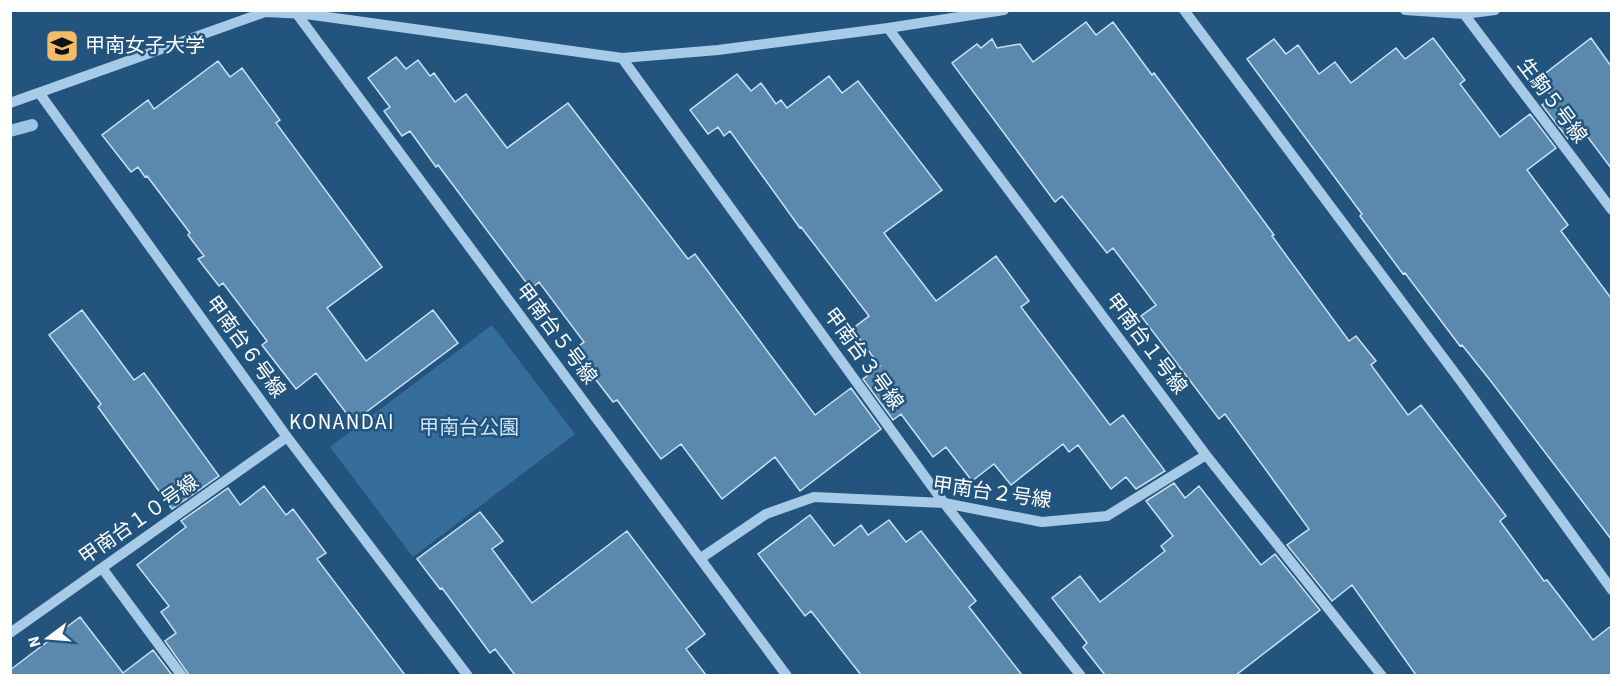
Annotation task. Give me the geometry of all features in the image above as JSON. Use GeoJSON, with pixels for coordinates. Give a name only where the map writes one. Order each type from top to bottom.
{"type":"FeatureCollection","features":[{"type":"Feature","properties":{"kind":"street"},"geometry":{"type":"LineString","coordinates":[[10,103],[266,12],[297,14],[622,57],[718,50],[1004,10]]}},
{"type":"Feature","properties":{"kind":"street"},"geometry":{"type":"LineString","coordinates":[[1184,10],[1453,371],[1611,590]]}},
{"type":"Feature","properties":{"kind":"street"},"geometry":{"type":"LineString","coordinates":[[1405,10],[1464,14],[1495,10]]}},
{"type":"Feature","properties":{"kind":"street","name":"甲南台５号線"},"geometry":{"type":"LineString","coordinates":[[297,14],[787,675]]}},
{"type":"Feature","properties":{"kind":"street","name":"生駒５号線"},"geometry":{"type":"LineString","coordinates":[[1464,14],[1611,210]]}},
{"type":"Feature","properties":{"kind":"street","name":"甲南台１号線"},"geometry":{"type":"LineString","coordinates":[[888,28],[1206,455],[1382,675]]}},
{"type":"Feature","properties":{"kind":"street","name":"甲南台３号線"},"geometry":{"type":"LineString","coordinates":[[622,57],[944,503],[1081,675]]}},
{"type":"Feature","properties":{"kind":"street","name":"甲南台６号線"},"geometry":{"type":"LineString","coordinates":[[40,94],[287,437],[468,675]]}},
{"type":"Feature","properties":{"kind":"street","name":"甲南台１０号線"},"geometry":{"type":"LineString","coordinates":[[10,633],[287,437]]}},
{"type":"Feature","properties":{"kind":"street","name":"甲南台２号線"},"geometry":{"type":"LineString","coordinates":[[701,558],[766,514],[814,497],[944,503],[1042,522],[1107,516],[1206,455]]}},
{"type":"Feature","properties":{"kind":"street"},"geometry":{"type":"LineString","coordinates":[[102,568],[182,675]]}},
{"type":"Feature","properties":{"kind":"green space","name":"甲南台公園"},"geometry":{"type":"Polygon","coordinates":[[[492,325],[575,434],[413,557],[330,447],[492,325]]]}},
{"type":"Feature","properties":{"kind":"building"},"geometry":{"type":"Polygon","coordinates":[[[1086,22],[1096,35],[1113,22],[1152,75],[1154,73],[1274,235],[1272,236],[1349,341],[1356,336],[1376,361],[1371,365],[1408,415],[1421,405],[1506,516],[1500,521],[1544,581],[1547,580],[1593,640],[1611,626],[1611,675],[1416,675],[1352,585],[1332,601],[1287,545],[1309,529],[1225,414],[1219,419],[1141,316],[1156,305],[1113,248],[1107,253],[1062,196],[1055,202],[952,63],[977,44],[981,48],[992,39],[997,48],[1020,44],[1033,62],[1086,22]]]}},
{"type":"Feature","properties":{"kind":"building"},"geometry":{"type":"Polygon","coordinates":[[[1433,38],[1465,80],[1460,84],[1500,137],[1530,114],[1556,148],[1527,170],[1568,225],[1561,231],[1611,298],[1611,539],[1490,380],[1462,345],[1460,346],[1405,273],[1403,274],[1360,216],[1362,214],[1247,59],[1274,39],[1286,54],[1298,45],[1319,74],[1335,62],[1351,83],[1396,48],[1405,59],[1433,38]]]}},
{"type":"Feature","properties":{"kind":"building"},"geometry":{"type":"Polygon","coordinates":[[[1591,38],[1611,66],[1611,168],[1587,136],[1583,139],[1577,131],[1568,139],[1542,105],[1552,97],[1538,79],[1591,38]]]}},
{"type":"Feature","properties":{"kind":"building"},"geometry":{"type":"Polygon","coordinates":[[[396,57],[406,69],[418,60],[430,76],[434,73],[455,102],[466,94],[507,148],[568,103],[688,259],[695,254],[815,415],[851,388],[881,429],[800,491],[775,457],[722,499],[681,444],[661,459],[617,400],[613,402],[573,350],[584,342],[539,282],[531,289],[410,131],[402,136],[384,111],[390,107],[368,78],[396,57]]]}},
{"type":"Feature","properties":{"kind":"building"},"geometry":{"type":"Polygon","coordinates":[[[218,61],[230,77],[242,68],[280,120],[276,123],[382,267],[327,308],[366,361],[433,310],[458,343],[353,422],[316,373],[296,389],[262,345],[267,341],[223,283],[219,286],[198,259],[204,256],[188,235],[190,233],[147,176],[145,177],[138,167],[131,172],[102,135],[148,100],[154,109],[218,61]]]}},
{"type":"Feature","properties":{"kind":"building"},"geometry":{"type":"Polygon","coordinates":[[[737,74],[751,91],[761,83],[776,104],[781,100],[787,108],[829,76],[842,93],[858,81],[942,190],[884,233],[936,301],[996,256],[1029,301],[1021,307],[1110,425],[1123,415],[1165,471],[1136,489],[1126,477],[1111,489],[1078,445],[1069,452],[1063,444],[1011,485],[994,464],[972,481],[946,447],[933,457],[901,414],[893,420],[863,379],[880,366],[852,329],[869,316],[800,228],[730,131],[724,136],[718,127],[708,134],[690,110],[737,74]]]}},
{"type":"Feature","properties":{"kind":"building"},"geometry":{"type":"Polygon","coordinates":[[[82,310],[134,380],[144,373],[219,476],[172,509],[98,407],[101,404],[49,335],[82,310]]]}},
{"type":"Feature","properties":{"kind":"building"},"geometry":{"type":"Polygon","coordinates":[[[1174,483],[1185,498],[1199,486],[1261,565],[1275,554],[1320,610],[1236,675],[1105,675],[1083,647],[1087,643],[1052,598],[1080,576],[1100,602],[1165,551],[1161,546],[1173,536],[1146,501],[1174,483]]]}},
{"type":"Feature","properties":{"kind":"building"},"geometry":{"type":"Polygon","coordinates":[[[264,486],[286,515],[293,509],[326,553],[317,559],[405,675],[189,675],[165,641],[176,633],[161,612],[169,606],[137,565],[186,527],[181,521],[228,488],[240,505],[264,486]]]}},
{"type":"Feature","properties":{"kind":"building"},"geometry":{"type":"Polygon","coordinates":[[[480,512],[503,541],[492,549],[532,603],[627,531],[705,634],[686,649],[706,675],[515,675],[495,649],[490,653],[442,588],[440,589],[417,559],[480,512]]]}},
{"type":"Feature","properties":{"kind":"building"},"geometry":{"type":"Polygon","coordinates":[[[810,515],[834,546],[861,525],[868,535],[889,520],[906,542],[921,531],[976,601],[969,607],[1022,675],[861,675],[811,611],[805,616],[758,554],[810,515]]]}},
{"type":"Feature","properties":{"kind":"building"},"geometry":{"type":"Polygon","coordinates":[[[80,617],[123,673],[153,650],[172,675],[10,675],[10,670],[80,617]]]}},
{"type":"Feature","properties":{"kind":"waterway"},"geometry":{"type":"LineString","coordinates":[[10,131],[32,125]]}},
{"type":"Feature","properties":{"kind":"place","name":"甲南女子大学"},"geometry":{"type":"Point","coordinates":[62,46]}},
{"type":"Feature","properties":{"kind":"district","name":"KONANDAI"},"geometry":{"type":"Point","coordinates":[342,422]}}]}
